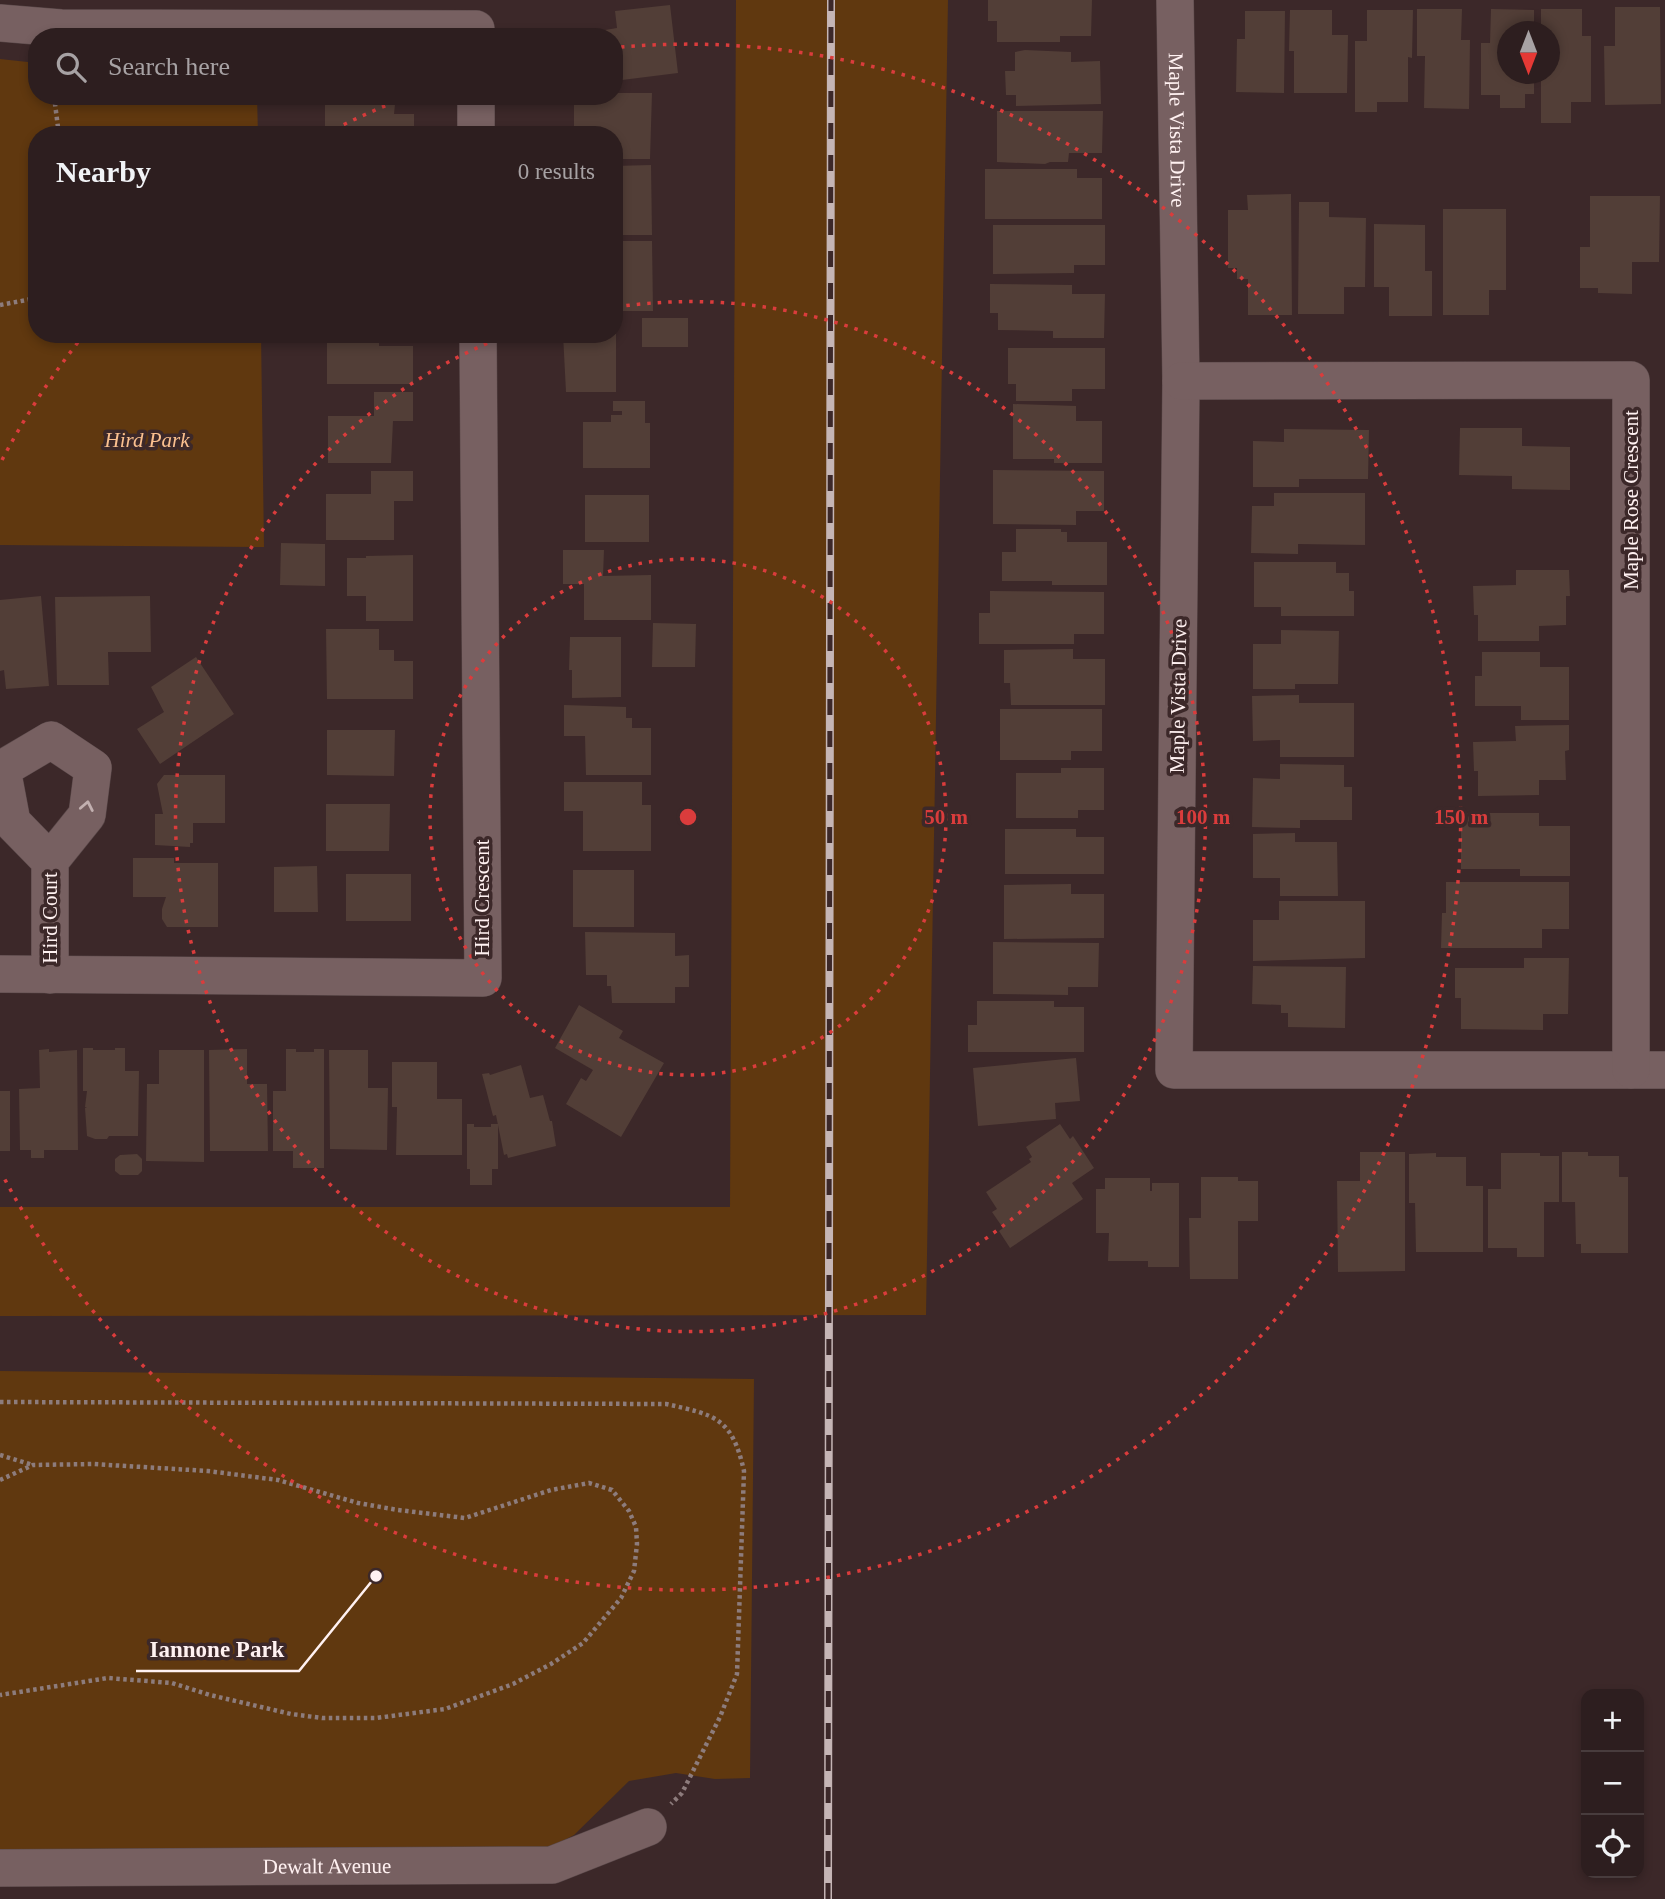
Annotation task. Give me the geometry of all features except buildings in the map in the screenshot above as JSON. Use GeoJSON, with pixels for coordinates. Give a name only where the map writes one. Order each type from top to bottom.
{"type":"FeatureCollection","features":[{"type":"Feature","properties":{"kind":"street","name":"Maple Vista Drive"},"geometry":{"type":"LineString","coordinates":[[1175,0],[1181,381],[1174,1070],[1648,1070]]}},
{"type":"Feature","properties":{"kind":"street"},"geometry":{"type":"LineString","coordinates":[[0,23],[74,28]]}},
{"type":"Feature","properties":{"kind":"street"},"geometry":{"type":"LineString","coordinates":[[476,105],[476,126]]}},
{"type":"Feature","properties":{"kind":"street","name":"Hird Crescent"},"geometry":{"type":"LineString","coordinates":[[0,974],[483,978],[478,343]]}},
{"type":"Feature","properties":{"kind":"street","name":"Maple Rose Crescent"},"geometry":{"type":"LineString","coordinates":[[1181,381],[1631,380],[1648,1070]]}},
{"type":"Feature","properties":{"kind":"street","name":"Hird Court"},"geometry":{"type":"LineString","coordinates":[[50,861],[50,975]]}},
{"type":"Feature","properties":{"kind":"street","name":"Dewalt Avenue"},"geometry":{"type":"LineString","coordinates":[[0,1868],[552,1865],[648,1827]]}},
{"type":"Feature","properties":{"kind":"path"},"geometry":{"type":"LineString","coordinates":[[55,105],[58,126]]}},
{"type":"Feature","properties":{"kind":"path"},"geometry":{"type":"LineString","coordinates":[[0,305],[28,300]]}},
{"type":"Feature","properties":{"kind":"path"},"geometry":{"type":"LineString","coordinates":[[0,1402],[666,1404],[706,1413],[725,1426],[738,1445],[744,1471],[737,1674],[720,1717],[682,1793],[648,1827]]}},
{"type":"Feature","properties":{"kind":"path"},"geometry":{"type":"LineString","coordinates":[[0,1455],[33,1465],[93,1464],[278,1480],[358,1503],[465,1518],[551,1490],[589,1483],[612,1490],[629,1511],[636,1527],[634,1571],[621,1598],[583,1643],[513,1684],[444,1709],[376,1718],[322,1718],[291,1714],[210,1695],[173,1683],[108,1678],[0,1695]]}},
{"type":"Feature","properties":{"kind":"path"},"geometry":{"type":"LineString","coordinates":[[0,1480],[33,1465]]}},
{"type":"Feature","properties":{"kind":"green space"},"geometry":{"type":"Polygon","coordinates":[[[736,0],[948,0],[926,1315],[0,1316],[0,1207],[730,1207],[736,0]]]}},
{"type":"Feature","properties":{"kind":"green space","name":"Hird Park"},"geometry":{"type":"Polygon","coordinates":[[[0,59],[28,62],[28,105],[257,105],[258,126],[28,126],[28,343],[261,343],[264,547],[0,545],[0,59]]]}},
{"type":"Feature","properties":{"kind":"green space"},"geometry":{"type":"Polygon","coordinates":[[[0,1371],[754,1379],[750,1778],[715,1779],[676,1773],[629,1781],[574,1835],[542,1852],[0,1866],[0,1371]]]}},
{"type":"Feature","properties":{"kind":"railway"},"geometry":{"type":"LineString","coordinates":[[828,1899],[831,0]]}},
{"type":"Feature","properties":{"kind":"place","name":"Iannone Park"},"geometry":{"type":"Point","coordinates":[376,1576]}}]}
